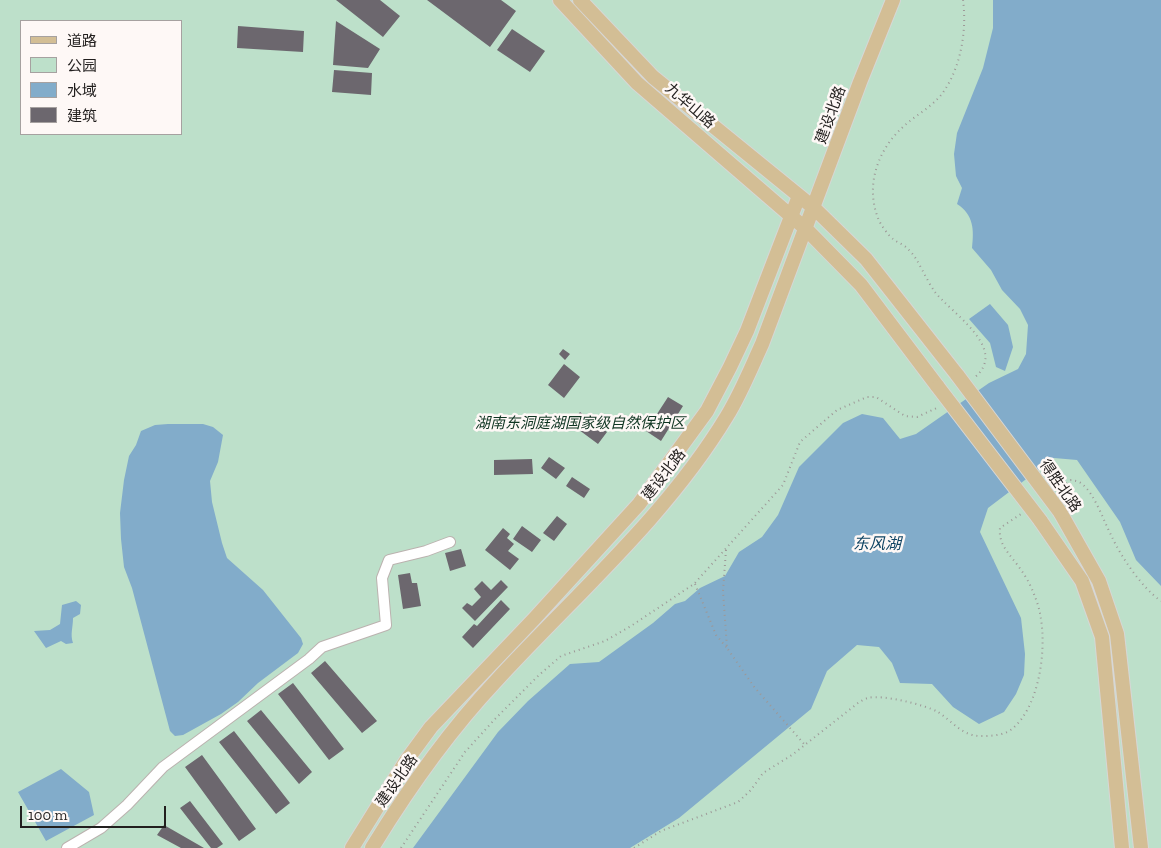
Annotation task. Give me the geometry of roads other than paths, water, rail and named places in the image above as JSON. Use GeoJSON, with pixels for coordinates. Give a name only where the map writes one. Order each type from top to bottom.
{"type":"FeatureCollection","features":[{"type":"Feature","properties":{"kind":"main road","name":"九华山路"},"geometry":{"type":"LineString","coordinates":[[560,0],[638,82],[806,229]]}},
{"type":"Feature","properties":{"kind":"main road","name":"九华山路"},"geometry":{"type":"LineString","coordinates":[[580,0],[653,77],[814,208]]}},
{"type":"Feature","properties":{"kind":"main road","name":"建设北路"},"geometry":{"type":"LineString","coordinates":[[372,848],[410,789],[447,738],[495,681],[587,588],[684,479],[727,416],[747,379],[762,344],[893,0]]}},
{"type":"Feature","properties":{"kind":"main road"},"geometry":{"type":"LineString","coordinates":[[352,848],[406,761],[431,727],[639,504],[707,411],[747,331],[799,196]]}},
{"type":"Feature","properties":{"kind":"main road","name":"得胜北路"},"geometry":{"type":"LineString","coordinates":[[814,208],[866,259],[958,376],[1060,512],[1099,581],[1116,634],[1141,848]]}},
{"type":"Feature","properties":{"kind":"main road"},"geometry":{"type":"LineString","coordinates":[[806,229],[861,285],[1040,520],[1082,581],[1102,636],[1122,848]]}},
{"type":"Feature","properties":{"kind":"street"},"geometry":{"type":"LineString","coordinates":[[67,848],[101,828],[163,767],[322,647],[386,625],[382,578],[389,560],[450,542]]}},
{"type":"Feature","properties":{"kind":"water","name":"东风湖"},"geometry":{"type":"Polygon","coordinates":[[[993,0],[1161,0],[1161,586],[1136,560],[1120,522],[1077,460],[1054,458],[988,508],[980,532],[1021,618],[1025,654],[1024,675],[1016,694],[1004,712],[979,724],[953,707],[932,684],[900,683],[892,663],[879,647],[857,645],[827,671],[811,709],[679,818],[630,848],[413,848],[498,732],[528,701],[570,664],[599,662],[653,623],[675,604],[685,601],[700,588],[725,576],[739,552],[762,537],[778,515],[799,467],[843,423],[862,414],[883,418],[900,439],[916,434],[989,383],[1018,369],[1026,354],[1028,325],[1020,309],[1002,290],[991,270],[972,248],[972,223],[967,213],[957,204],[962,188],[956,176],[954,154],[957,133],[983,68],[993,28],[993,0]]]}},
{"type":"Feature","properties":{"kind":"water"},"geometry":{"type":"Polygon","coordinates":[[[990,304],[1008,325],[1013,347],[1005,371],[996,367],[990,343],[969,319],[990,304]]]}},
{"type":"Feature","properties":{"kind":"water"},"geometry":{"type":"Polygon","coordinates":[[[203,424],[213,427],[223,435],[218,462],[210,481],[212,502],[227,558],[263,590],[301,638],[303,644],[298,653],[258,683],[238,702],[221,714],[183,735],[175,736],[170,731],[132,588],[124,567],[120,513],[129,456],[136,445],[141,431],[155,425],[203,424]]]}},
{"type":"Feature","properties":{"kind":"water"},"geometry":{"type":"Polygon","coordinates":[[[76,601],[81,605],[80,614],[73,618],[73,643],[66,644],[61,641],[46,648],[34,631],[50,630],[60,624],[62,605],[76,601]]]}},
{"type":"Feature","properties":{"kind":"water"},"geometry":{"type":"Polygon","coordinates":[[[61,769],[89,792],[94,815],[46,841],[18,792],[61,769]]]}},
{"type":"Feature","properties":{"kind":"park label","name":"湖南东洞庭湖国家级自然保护区"},"geometry":{"type":"Point","coordinates":[580,424]}}]}
